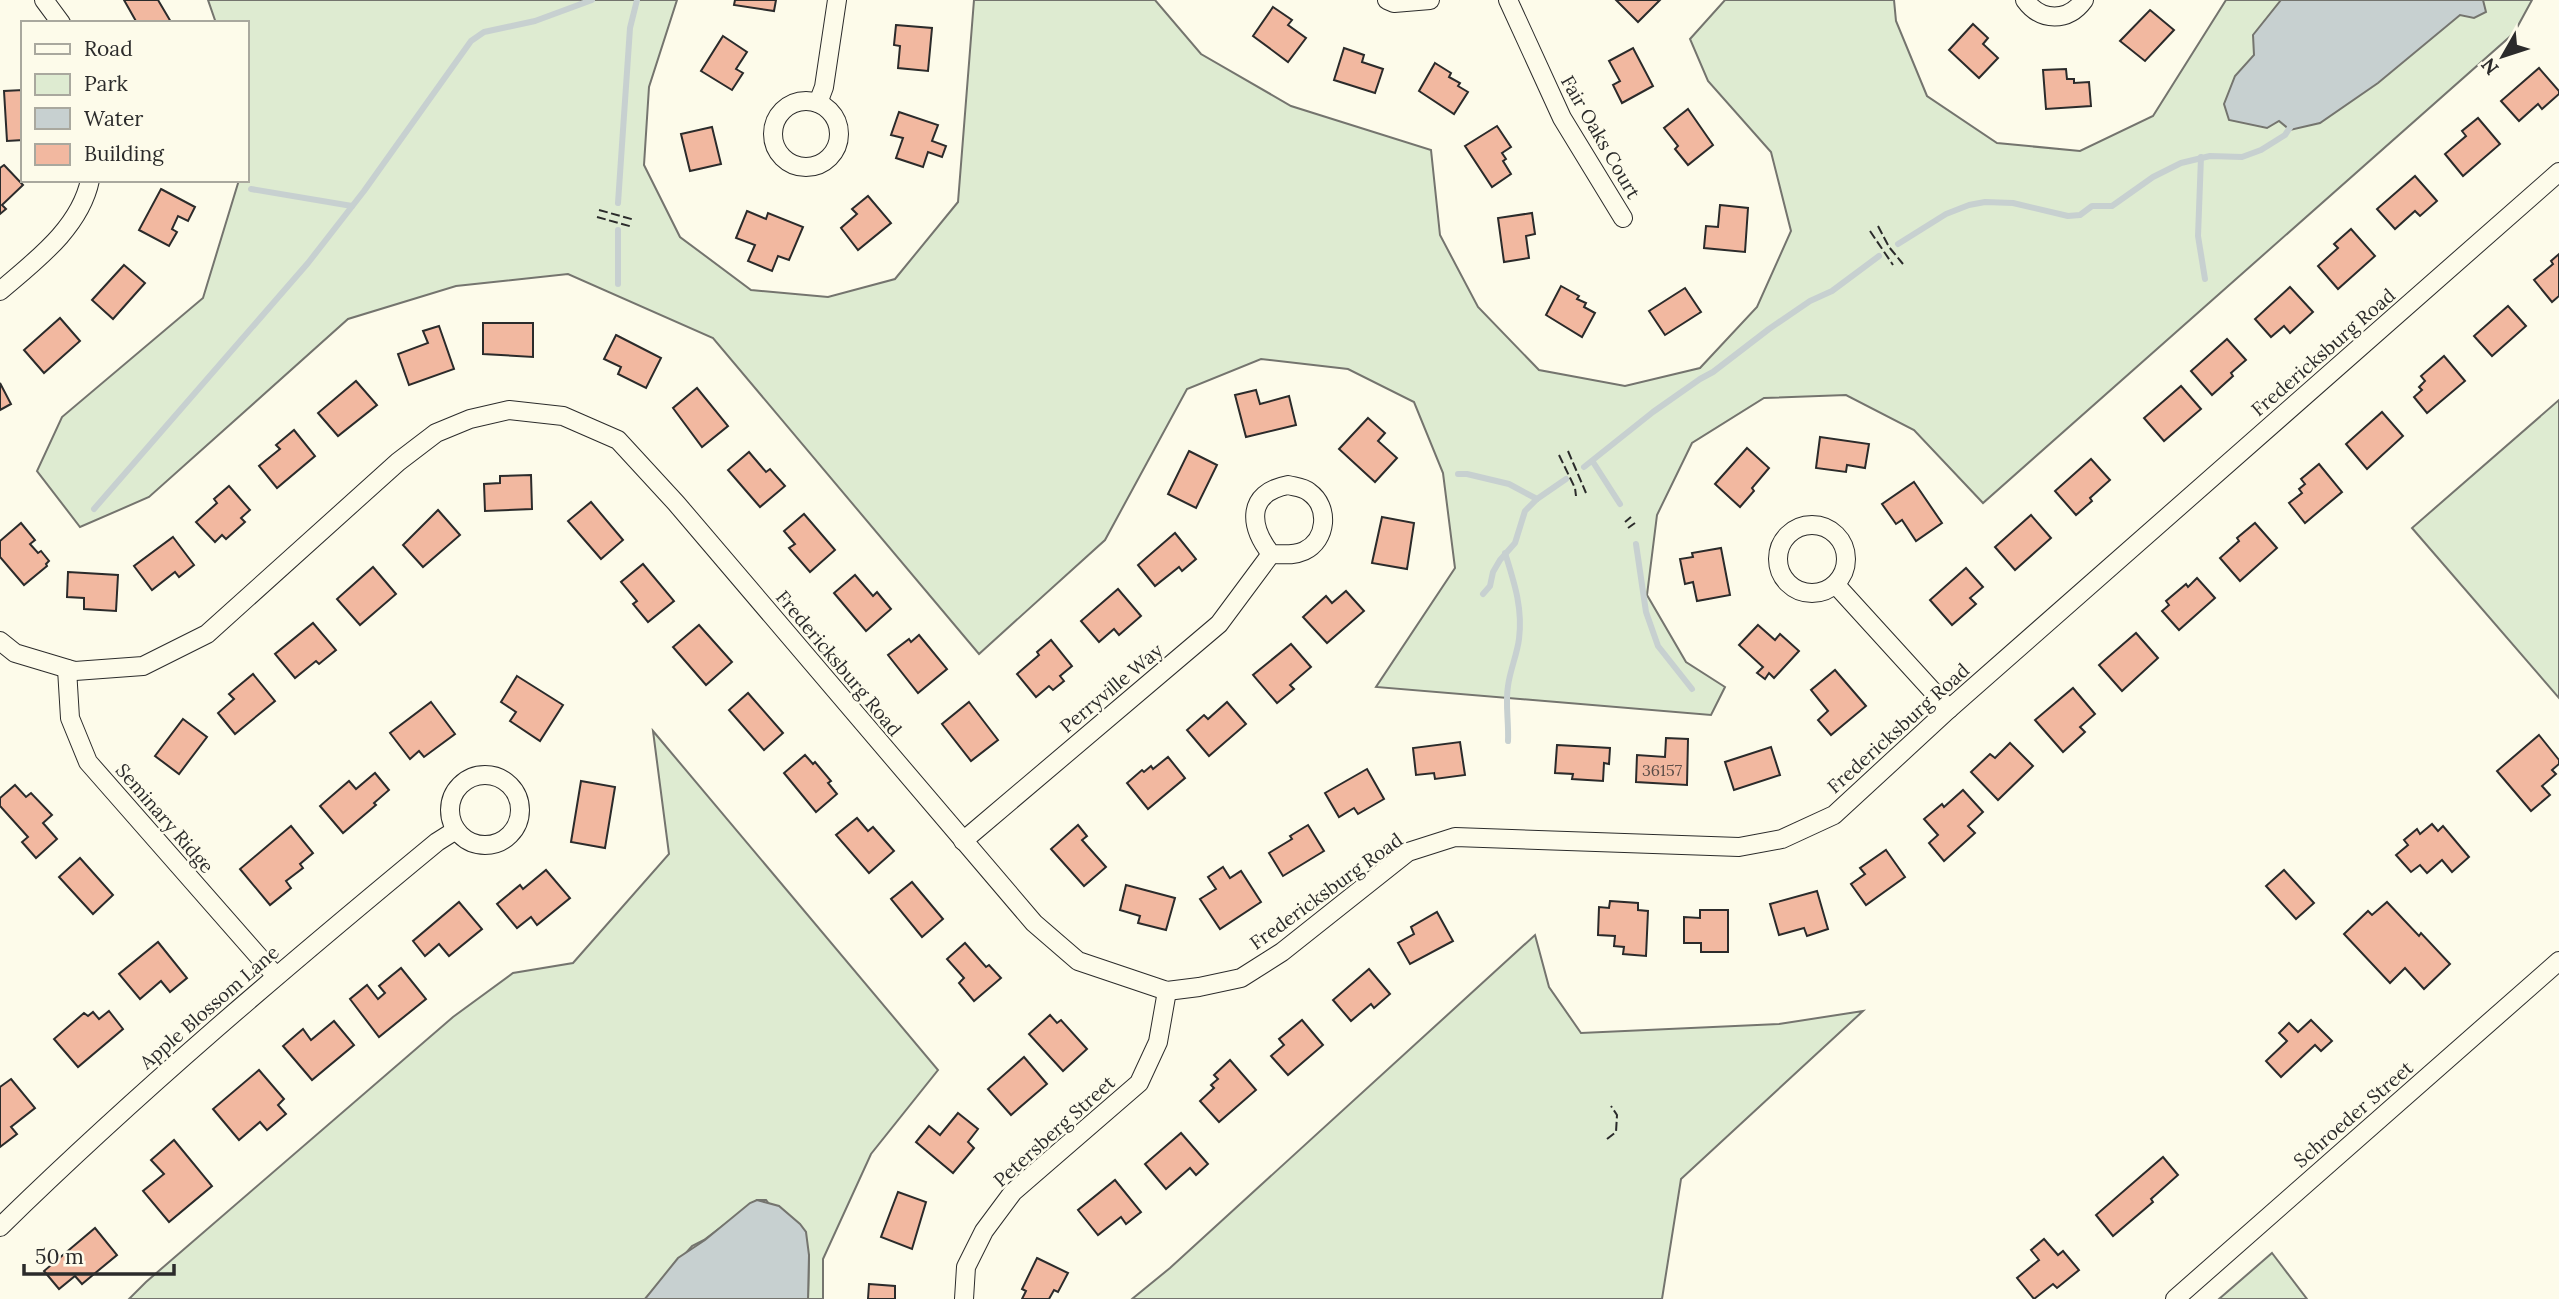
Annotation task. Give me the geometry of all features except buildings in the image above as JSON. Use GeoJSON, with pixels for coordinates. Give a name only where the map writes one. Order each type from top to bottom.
{"type":"FeatureCollection","features":[{"type":"Feature","properties":{"kind":"street"},"geometry":{"type":"LineString","coordinates":[[44,0],[60,21]]}},
{"type":"Feature","properties":{"kind":"street"},"geometry":{"type":"LineString","coordinates":[[818,103],[824,87],[837,0]]}},
{"type":"Feature","properties":{"kind":"street"},"geometry":{"type":"LineString","coordinates":[[1387,0],[1394,3],[1430,0]]}},
{"type":"Feature","properties":{"kind":"street","name":"Fair Oaks Court"},"geometry":{"type":"LineString","coordinates":[[1508,0],[1562,118],[1623,218]]}},
{"type":"Feature","properties":{"kind":"street"},"geometry":{"type":"LineString","coordinates":[[2025,0],[2034,10],[2054,17],[2065,16],[2084,0]]}},
{"type":"Feature","properties":{"kind":"street","name":"Fredericksburg Road"},"geometry":{"type":"LineString","coordinates":[[0,640],[15,653],[75,671],[142,666],[207,634],[398,462],[436,433],[470,418],[509,410],[563,416],[618,440],[676,503],[1034,923],[1077,961],[1167,991],[1199,988],[1241,978],[1282,952],[1408,852],[1455,836],[1739,847],[1782,839],[1834,815],[1949,709],[2559,172]]}},
{"type":"Feature","properties":{"kind":"street"},"geometry":{"type":"LineString","coordinates":[[0,291],[47,250],[71,221],[88,192],[90,182]]}},
{"type":"Feature","properties":{"kind":"street","name":"Perryville Way"},"geometry":{"type":"LineString","coordinates":[[963,841],[1219,624],[1271,554]]}},
{"type":"Feature","properties":{"kind":"street"},"geometry":{"type":"LineString","coordinates":[[1836,585],[1949,709]]}},
{"type":"Feature","properties":{"kind":"street","name":"Seminary Ridge"},"geometry":{"type":"LineString","coordinates":[[67,668],[70,718],[88,762],[275,975]]}},
{"type":"Feature","properties":{"kind":"street","name":"Apple Blossom Lane"},"geometry":{"type":"LineString","coordinates":[[0,1227],[85,1144],[275,975],[437,842],[456,830]]}},
{"type":"Feature","properties":{"kind":"street","name":"Schroeder Street"},"geometry":{"type":"LineString","coordinates":[[2175,1299],[2559,961]]}},
{"type":"Feature","properties":{"kind":"street","name":"Petersberg Street"},"geometry":{"type":"LineString","coordinates":[[964,1299],[966,1267],[984,1231],[1013,1192],[1139,1083],[1158,1042],[1167,991]]}},
{"type":"Feature","properties":{"kind":"green space"},"geometry":{"type":"Polygon","coordinates":[[[208,0],[677,0],[649,87],[644,165],[680,237],[751,290],[828,297],[895,279],[958,202],[974,0],[1155,0],[1201,54],[1291,106],[1431,150],[1440,235],[1478,307],[1539,370],[1625,386],[1700,368],[1757,307],[1791,231],[1771,152],[1708,81],[1690,39],[1725,0],[1894,0],[1896,21],[1927,96],[1997,143],[2080,151],[2153,116],[2226,0],[2532,0],[2514,33],[1983,503],[1914,430],[1846,395],[1764,398],[1692,443],[1657,515],[1647,595],[1686,662],[1725,687],[1711,715],[1376,687],[1455,568],[1443,473],[1414,402],[1348,369],[1261,359],[1187,389],[1105,540],[979,654],[713,338],[568,274],[456,286],[348,319],[149,497],[80,527],[37,471],[62,417],[203,298],[238,182],[248,182],[248,21],[215,21],[208,0]]]}},
{"type":"Feature","properties":{"kind":"green space"},"geometry":{"type":"Polygon","coordinates":[[[2559,400],[2559,698],[2412,528],[2559,400]]]}},
{"type":"Feature","properties":{"kind":"green space"},"geometry":{"type":"Polygon","coordinates":[[[653,731],[938,1070],[871,1154],[823,1259],[823,1299],[808,1299],[809,1255],[766,1200],[757,1200],[692,1246],[645,1299],[129,1299],[453,1017],[513,973],[573,963],[669,854],[653,731]]]}},
{"type":"Feature","properties":{"kind":"green space"},"geometry":{"type":"Polygon","coordinates":[[[1535,935],[1549,987],[1581,1033],[1779,1024],[1863,1011],[1681,1179],[1662,1299],[1132,1299],[1170,1268],[1535,935]]]}},
{"type":"Feature","properties":{"kind":"green space"},"geometry":{"type":"Polygon","coordinates":[[[2272,1253],[2307,1299],[2219,1299],[2272,1253]]]}},
{"type":"Feature","properties":{"kind":"water"},"geometry":{"type":"Polygon","coordinates":[[[2281,0],[2483,0],[2486,12],[2474,18],[2460,15],[2378,83],[2320,123],[2290,130],[2279,121],[2267,128],[2229,120],[2224,104],[2235,76],[2254,55],[2253,35],[2281,0]]]}},
{"type":"Feature","properties":{"kind":"water"},"geometry":{"type":"Polygon","coordinates":[[[757,1200],[779,1206],[806,1232],[809,1255],[808,1299],[645,1299],[678,1258],[757,1200]]]}},
{"type":"Feature","properties":{"kind":"waterway"},"geometry":{"type":"LineString","coordinates":[[94,509],[308,263],[364,191],[471,41],[484,32],[535,21],[592,0]]}},
{"type":"Feature","properties":{"kind":"waterway"},"geometry":{"type":"LineString","coordinates":[[618,203],[630,28],[637,0]]}},
{"type":"Feature","properties":{"kind":"waterway"},"geometry":{"type":"LineString","coordinates":[[1898,244],[1946,214],[1985,202],[2013,203],[2068,216],[2080,215],[2092,206],[2112,206],[2153,177],[2181,163],[2210,156],[2242,157],[2261,150],[2285,135],[2293,123]]}},
{"type":"Feature","properties":{"kind":"waterway"},"geometry":{"type":"LineString","coordinates":[[2201,157],[2198,236],[2205,279]]}},
{"type":"Feature","properties":{"kind":"waterway"},"geometry":{"type":"LineString","coordinates":[[251,189],[352,206]]}},
{"type":"Feature","properties":{"kind":"waterway"},"geometry":{"type":"LineString","coordinates":[[618,230],[618,284]]}},
{"type":"Feature","properties":{"kind":"waterway"},"geometry":{"type":"LineString","coordinates":[[1584,467],[1653,412],[1713,372],[1769,329],[1810,301],[1832,291],[1879,256]]}},
{"type":"Feature","properties":{"kind":"waterway"},"geometry":{"type":"LineString","coordinates":[[1593,462],[1620,504]]}},
{"type":"Feature","properties":{"kind":"waterway"},"geometry":{"type":"LineString","coordinates":[[1458,474],[1509,484],[1537,499]]}},
{"type":"Feature","properties":{"kind":"waterway"},"geometry":{"type":"LineString","coordinates":[[1483,594],[1490,586],[1493,572],[1500,560],[1515,543],[1525,511],[1566,479]]}},
{"type":"Feature","properties":{"kind":"waterway"},"geometry":{"type":"LineString","coordinates":[[1636,544],[1646,612],[1658,646],[1692,689]]}},
{"type":"Feature","properties":{"kind":"waterway"},"geometry":{"type":"LineString","coordinates":[[1505,553],[1520,617],[1518,645],[1507,693],[1508,741]]}},
{"type":"Feature","properties":{"kind":"fence"},"geometry":{"type":"LineString","coordinates":[[599,210],[635,220]]}},
{"type":"Feature","properties":{"kind":"fence"},"geometry":{"type":"LineString","coordinates":[[597,217],[633,227]]}},
{"type":"Feature","properties":{"kind":"fence"},"geometry":{"type":"LineString","coordinates":[[1878,226],[1889,247],[1903,264]]}},
{"type":"Feature","properties":{"kind":"fence"},"geometry":{"type":"LineString","coordinates":[[1870,231],[1893,265]]}},
{"type":"Feature","properties":{"kind":"fence"},"geometry":{"type":"LineString","coordinates":[[1568,451],[1586,493]]}},
{"type":"Feature","properties":{"kind":"fence"},"geometry":{"type":"LineString","coordinates":[[1559,455],[1575,488],[1576,496]]}},
{"type":"Feature","properties":{"kind":"fence"},"geometry":{"type":"LineString","coordinates":[[1625,522],[1631,517]]}},
{"type":"Feature","properties":{"kind":"fence"},"geometry":{"type":"LineString","coordinates":[[1628,528],[1635,523]]}},
{"type":"Feature","properties":{"kind":"fence"},"geometry":{"type":"LineString","coordinates":[[1607,1139],[1616,1132],[1617,1115],[1611,1106]]}}]}
